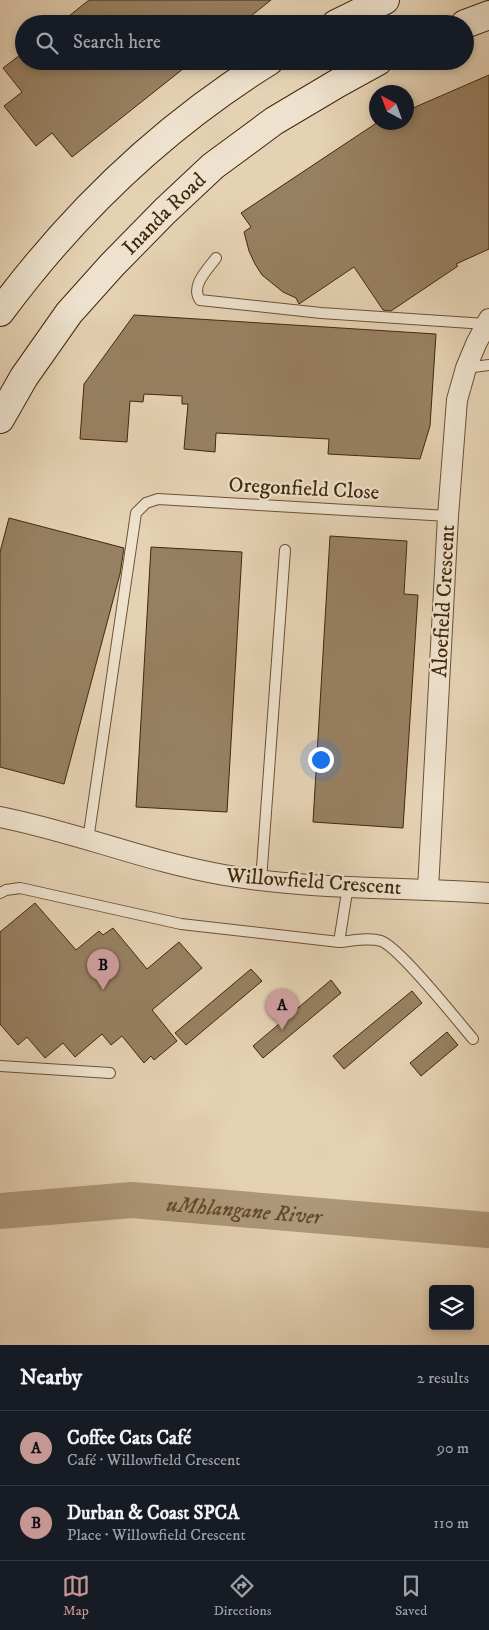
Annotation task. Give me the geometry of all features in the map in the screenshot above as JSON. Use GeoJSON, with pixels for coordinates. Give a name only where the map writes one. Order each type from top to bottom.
{"type":"FeatureCollection","features":[{"type":"Feature","properties":{"kind":"main road"},"geometry":{"type":"LineString","coordinates":[[355,15],[386,0]]}},
{"type":"Feature","properties":{"kind":"main road"},"geometry":{"type":"LineString","coordinates":[[474,21],[489,15]]}},
{"type":"Feature","properties":{"kind":"main road"},"geometry":{"type":"LineString","coordinates":[[0,312],[68,228],[132,165],[177,126],[254,70]]}},
{"type":"Feature","properties":{"kind":"main road","name":"Inanda Road"},"geometry":{"type":"LineString","coordinates":[[0,419],[24,377],[69,313],[112,264],[165,211],[213,166],[274,121],[361,70]]}},
{"type":"Feature","properties":{"kind":"street","name":"Aloefield Crescent"},"geometry":{"type":"LineString","coordinates":[[428,889],[448,516],[457,400],[466,368],[488,321]]}},
{"type":"Feature","properties":{"kind":"street","name":"Willowfield Crescent"},"geometry":{"type":"LineString","coordinates":[[0,809],[25,822]]}},
{"type":"Feature","properties":{"kind":"street","name":"Willowfield Crescent"},"geometry":{"type":"LineString","coordinates":[[0,817],[25,822],[152,860],[261,881],[489,893]]}},
{"type":"Feature","properties":{"kind":"lane"},"geometry":{"type":"LineString","coordinates":[[216,258],[197,285],[197,295],[200,300],[321,313],[488,321]]}},
{"type":"Feature","properties":{"kind":"lane"},"geometry":{"type":"LineString","coordinates":[[466,368],[489,365]]}},
{"type":"Feature","properties":{"kind":"lane","name":"Oregonfield Close"},"geometry":{"type":"LineString","coordinates":[[88,840],[136,514],[139,508],[146,502],[158,499],[448,516]]}},
{"type":"Feature","properties":{"kind":"lane"},"geometry":{"type":"LineString","coordinates":[[261,881],[285,550]]}},
{"type":"Feature","properties":{"kind":"lane"},"geometry":{"type":"LineString","coordinates":[[339,942],[348,886]]}},
{"type":"Feature","properties":{"kind":"lane"},"geometry":{"type":"LineString","coordinates":[[0,893],[20,888],[180,924],[339,942],[374,940],[386,944],[413,970],[473,1039]]}},
{"type":"Feature","properties":{"kind":"lane"},"geometry":{"type":"LineString","coordinates":[[0,1066],[110,1073]]}},
{"type":"Feature","properties":{"kind":"building"},"geometry":{"type":"Polygon","coordinates":[[[89,0],[271,0],[252,15],[70,15],[89,0]]]}},
{"type":"Feature","properties":{"kind":"building"},"geometry":{"type":"Polygon","coordinates":[[[15,59],[15,70],[182,70],[72,157],[52,133],[36,146],[4,106],[22,92],[3,68],[15,59]]]}},
{"type":"Feature","properties":{"kind":"building"},"geometry":{"type":"Polygon","coordinates":[[[489,75],[489,249],[456,264],[458,266],[391,311],[383,310],[354,267],[299,304],[296,298],[283,292],[262,275],[249,251],[244,232],[251,227],[241,213],[369,128],[369,130],[414,130],[414,108],[489,75]]]}},
{"type":"Feature","properties":{"kind":"building"},"geometry":{"type":"Polygon","coordinates":[[[134,315],[436,334],[430,426],[420,459],[328,454],[329,439],[216,433],[215,452],[184,449],[188,404],[182,404],[182,396],[144,394],[143,402],[130,401],[127,442],[80,439],[84,384],[134,315]]]}},
{"type":"Feature","properties":{"kind":"building"},"geometry":{"type":"Polygon","coordinates":[[[9,518],[124,548],[120,574],[64,784],[0,767],[0,552],[9,518]]]}},
{"type":"Feature","properties":{"kind":"building"},"geometry":{"type":"Polygon","coordinates":[[[330,536],[407,541],[404,594],[418,595],[403,828],[313,822],[330,536]]]}},
{"type":"Feature","properties":{"kind":"building"},"geometry":{"type":"Polygon","coordinates":[[[151,547],[242,552],[227,812],[136,807],[151,547]]]}},
{"type":"Feature","properties":{"kind":"building"},"geometry":{"type":"Polygon","coordinates":[[[35,903],[76,950],[99,931],[103,935],[113,928],[147,969],[179,942],[202,968],[152,1010],[177,1041],[154,1060],[151,1056],[144,1063],[122,1036],[111,1045],[102,1034],[75,1057],[63,1043],[45,1058],[27,1037],[18,1045],[0,1024],[0,932],[35,903]]]}},
{"type":"Feature","properties":{"kind":"building"},"geometry":{"type":"Polygon","coordinates":[[[251,969],[262,981],[186,1045],[175,1033],[251,969]]]}},
{"type":"Feature","properties":{"kind":"building"},"geometry":{"type":"Polygon","coordinates":[[[331,980],[341,993],[263,1058],[253,1046],[331,980]]]}},
{"type":"Feature","properties":{"kind":"building"},"geometry":{"type":"Polygon","coordinates":[[[412,991],[422,1003],[344,1069],[333,1056],[412,991]]]}},
{"type":"Feature","properties":{"kind":"building"},"geometry":{"type":"Polygon","coordinates":[[[447,1032],[458,1045],[421,1076],[410,1063],[447,1032]]]}},
{"type":"Feature","properties":{"kind":"waterway","name":"uMhlangane River"},"geometry":{"type":"LineString","coordinates":[[0,1211],[132,1200],[489,1230]]}},
{"type":"Feature","properties":{"kind":"place","name":"Durban & Coast SPCA"},"geometry":{"type":"Point","coordinates":[103,990]}},
{"type":"Feature","properties":{"kind":"place","name":"Coffee Cats Café"},"geometry":{"type":"Point","coordinates":[282,1030]}}]}
